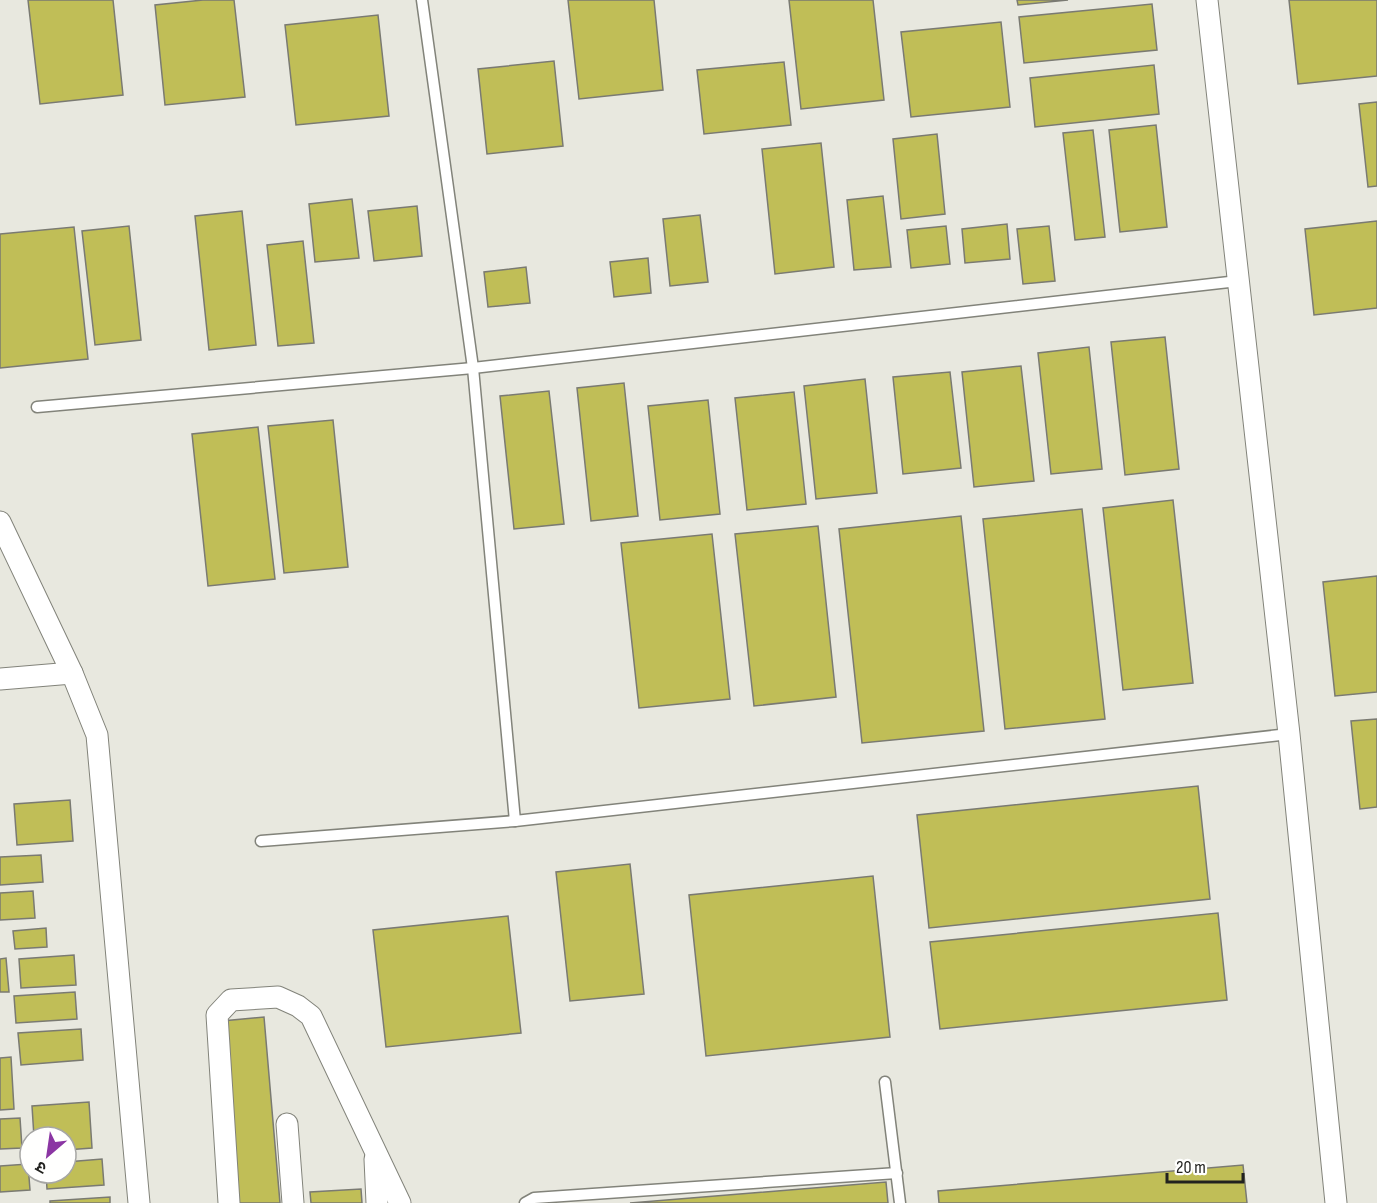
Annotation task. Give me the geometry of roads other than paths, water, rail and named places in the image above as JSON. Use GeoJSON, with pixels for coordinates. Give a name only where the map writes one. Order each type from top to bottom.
{"type":"FeatureCollection","features":[{"type":"Feature","properties":{"kind":"street"},"geometry":{"type":"LineString","coordinates":[[1207,0],[1288,734],[1336,1203]]}},
{"type":"Feature","properties":{"kind":"street"},"geometry":{"type":"LineString","coordinates":[[0,522],[72,673],[97,735],[139,1203]]}},
{"type":"Feature","properties":{"kind":"street"},"geometry":{"type":"LineString","coordinates":[[0,679],[72,673]]}},
{"type":"Feature","properties":{"kind":"street"},"geometry":{"type":"LineString","coordinates":[[229,1203],[218,1015],[231,1000],[278,997],[298,1006],[311,1016],[400,1203]]}},
{"type":"Feature","properties":{"kind":"street"},"geometry":{"type":"LineString","coordinates":[[287,1124],[293,1203]]}},
{"type":"Feature","properties":{"kind":"street"},"geometry":{"type":"LineString","coordinates":[[374,1148],[377,1203]]}},
{"type":"Feature","properties":{"kind":"lane"},"geometry":{"type":"LineString","coordinates":[[422,0],[473,368],[516,821]]}},
{"type":"Feature","properties":{"kind":"lane"},"geometry":{"type":"LineString","coordinates":[[37,407],[473,368],[1238,281]]}},
{"type":"Feature","properties":{"kind":"lane"},"geometry":{"type":"LineString","coordinates":[[261,841],[516,821],[1288,734]]}},
{"type":"Feature","properties":{"kind":"lane"},"geometry":{"type":"LineString","coordinates":[[885,1082],[900,1203]]}},
{"type":"Feature","properties":{"kind":"lane"},"geometry":{"type":"LineString","coordinates":[[525,1203],[534,1198],[897,1173]]}}]}
